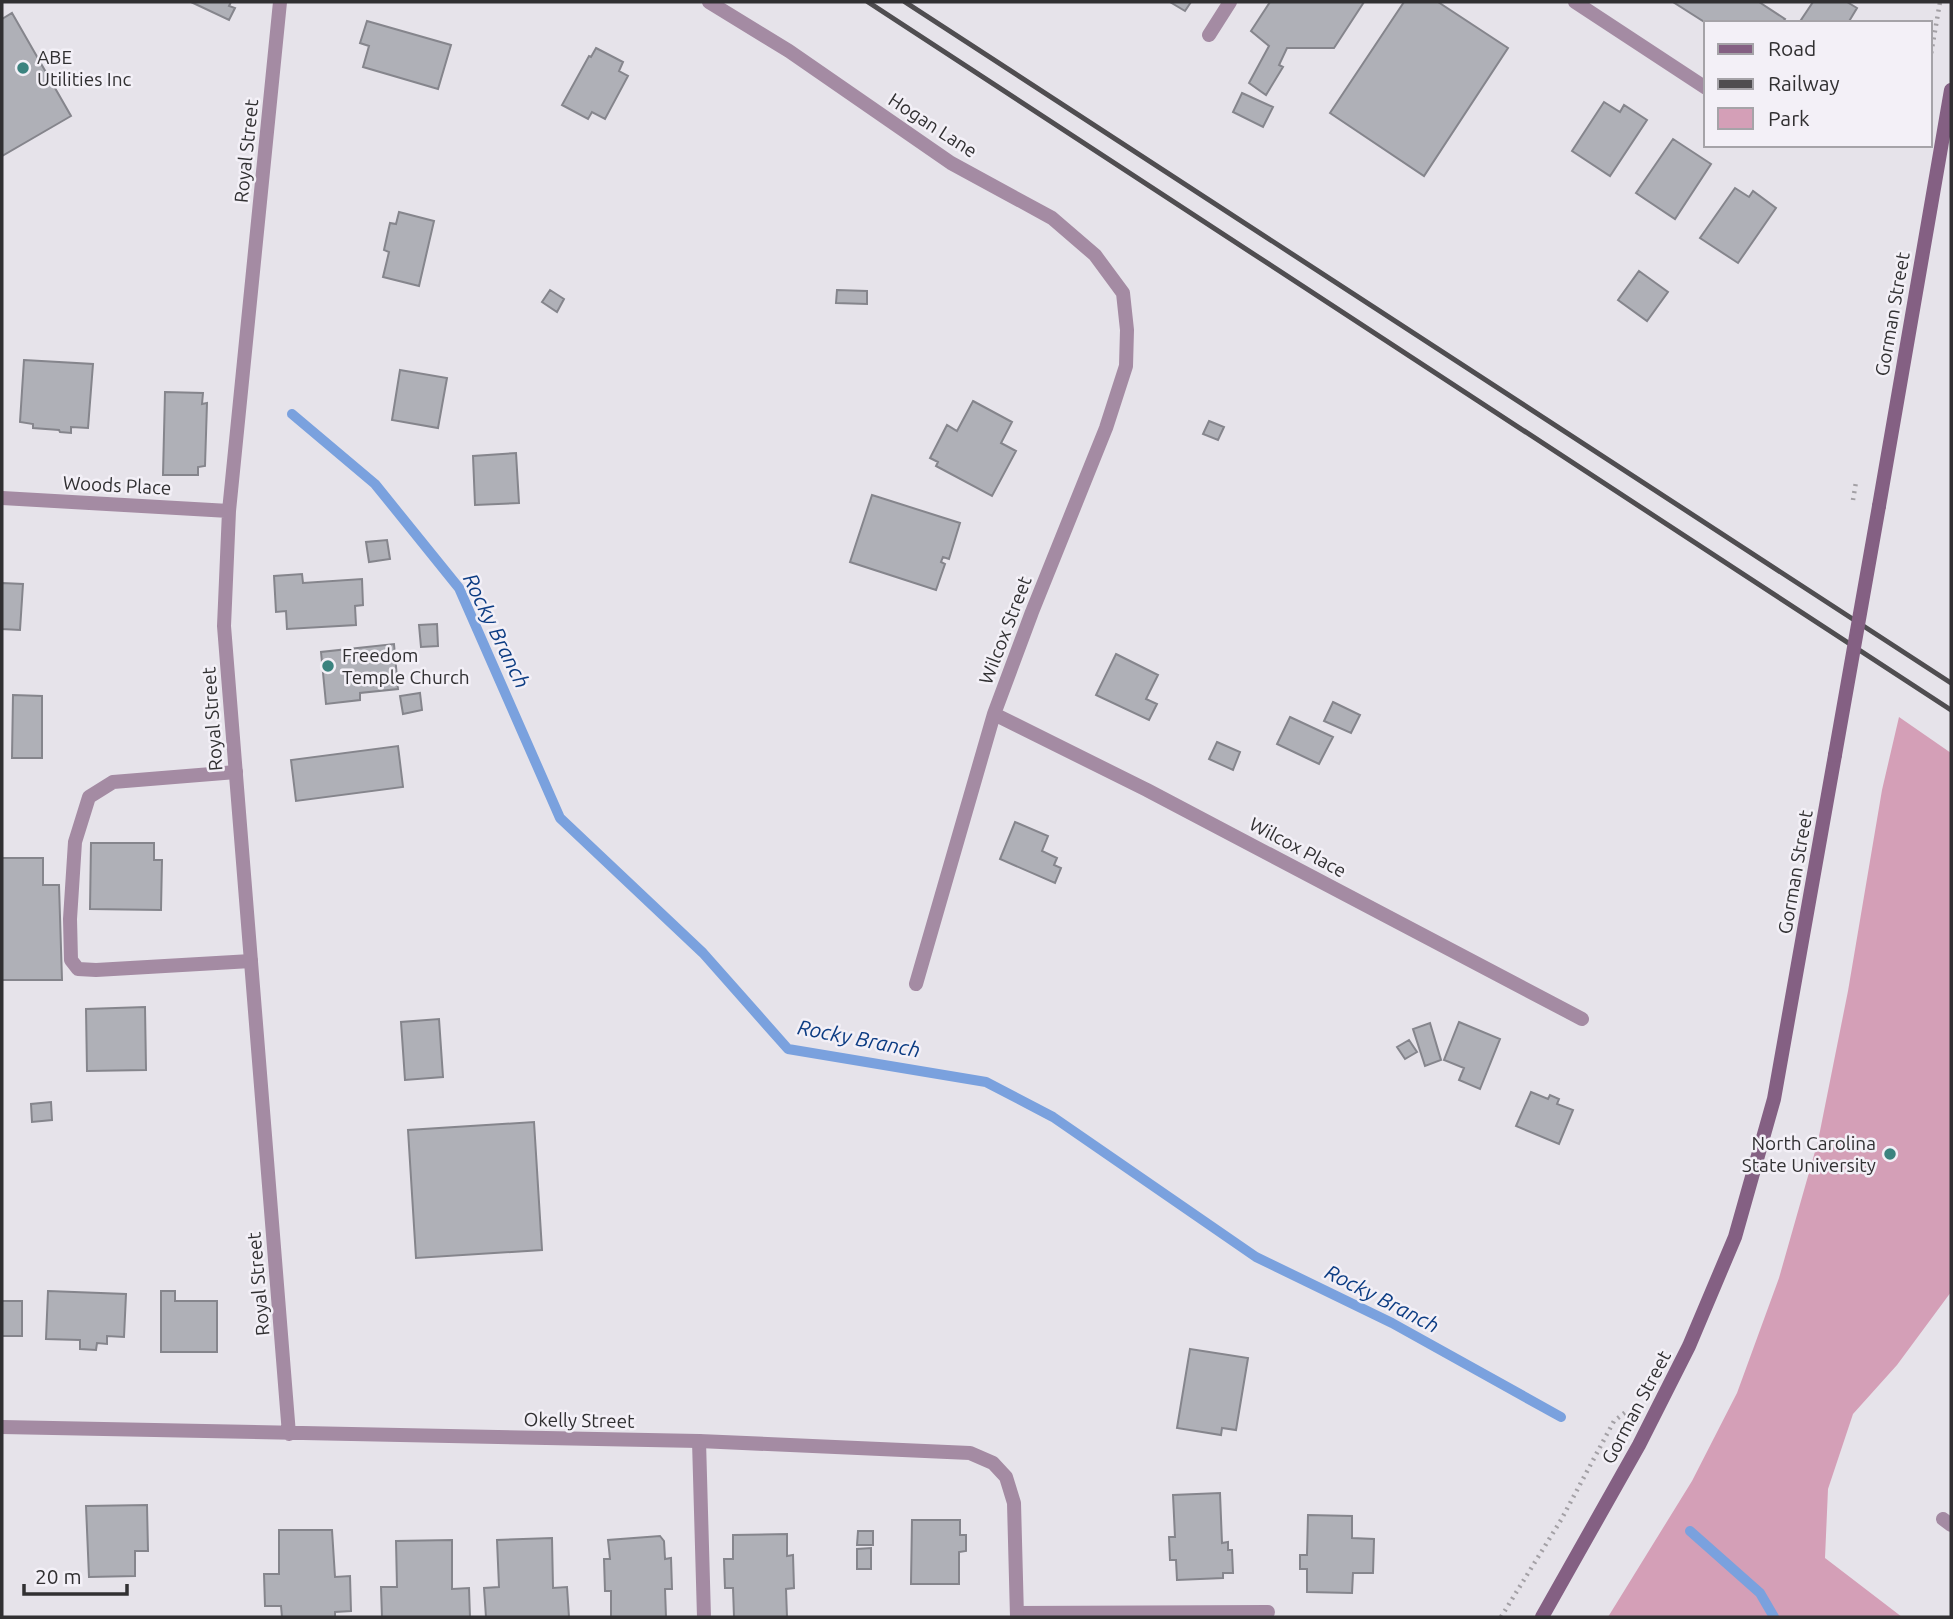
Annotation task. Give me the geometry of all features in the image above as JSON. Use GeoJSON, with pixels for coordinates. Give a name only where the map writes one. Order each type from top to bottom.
{"type":"FeatureCollection","features":[{"type":"Feature","properties":{"kind":"main road","name":"Gorman Street"},"geometry":{"type":"LineString","coordinates":[[1542,1617],[1639,1446],[1689,1346],[1735,1237],[1774,1099],[1951,90]]}},
{"type":"Feature","properties":{"kind":"street","name":"Royal Street"},"geometry":{"type":"LineString","coordinates":[[280,2],[229,511],[224,626],[289,1434]]}},
{"type":"Feature","properties":{"kind":"street","name":"Hogan Lane"},"geometry":{"type":"LineString","coordinates":[[709,2],[789,51],[951,163],[1052,218],[1095,254],[1123,293]]}},
{"type":"Feature","properties":{"kind":"street"},"geometry":{"type":"LineString","coordinates":[[1209,35],[1230,2]]}},
{"type":"Feature","properties":{"kind":"street"},"geometry":{"type":"LineString","coordinates":[[1575,2],[1704,87]]}},
{"type":"Feature","properties":{"kind":"street","name":"Wilcox Street"},"geometry":{"type":"LineString","coordinates":[[916,984],[994,714],[1106,428],[1126,366],[1128,330],[1123,293]]}},
{"type":"Feature","properties":{"kind":"street","name":"Woods Place"},"geometry":{"type":"LineString","coordinates":[[2,498],[229,511]]}},
{"type":"Feature","properties":{"kind":"street","name":"Wilcox Place"},"geometry":{"type":"LineString","coordinates":[[994,714],[1147,790],[1582,1019]]}},
{"type":"Feature","properties":{"kind":"street"},"geometry":{"type":"LineString","coordinates":[[236,772],[113,782],[89,797],[75,842],[70,919],[71,961],[78,969],[87,970],[251,961]]}},
{"type":"Feature","properties":{"kind":"street","name":"Okelly Street"},"geometry":{"type":"LineString","coordinates":[[2,1427],[699,1441],[970,1453],[993,1463],[1006,1477],[1014,1503],[1017,1615]]}},
{"type":"Feature","properties":{"kind":"street"},"geometry":{"type":"LineString","coordinates":[[699,1441],[704,1617]]}},
{"type":"Feature","properties":{"kind":"street"},"geometry":{"type":"LineString","coordinates":[[1017,1615],[1268,1612]]}},
{"type":"Feature","properties":{"kind":"path"},"geometry":{"type":"LineString","coordinates":[[1932,48],[1940,2]]}},
{"type":"Feature","properties":{"kind":"path"},"geometry":{"type":"LineString","coordinates":[[1501,1617],[1560,1520],[1614,1421],[1633,1406]]}},
{"type":"Feature","properties":{"kind":"green space","name":"North Carolina State University"},"geometry":{"type":"Polygon","coordinates":[[[1899,717],[1951,753],[1951,1292],[1897,1365],[1853,1414],[1828,1489],[1825,1558],[1902,1617],[1608,1617],[1692,1481],[1737,1393],[1779,1278],[1818,1141],[1848,991],[1882,790],[1899,717]]]}},
{"type":"Feature","properties":{"kind":"building"},"geometry":{"type":"Polygon","coordinates":[[[191,2],[231,2],[229,6],[235,8],[229,20],[191,2]]]}},
{"type":"Feature","properties":{"kind":"building"},"geometry":{"type":"Polygon","coordinates":[[[1170,2],[1191,2],[1185,11],[1170,2]]]}},
{"type":"Feature","properties":{"kind":"building"},"geometry":{"type":"Polygon","coordinates":[[[1270,2],[1364,2],[1334,48],[1287,48],[1279,65],[1283,67],[1266,95],[1249,83],[1269,46],[1251,31],[1270,2]]]}},
{"type":"Feature","properties":{"kind":"building"},"geometry":{"type":"Polygon","coordinates":[[[1404,2],[1438,2],[1508,48],[1424,176],[1330,113],[1404,2]]]}},
{"type":"Feature","properties":{"kind":"building"},"geometry":{"type":"Polygon","coordinates":[[[1673,2],[1759,2],[1785,19],[1784,21],[1704,22],[1673,2]]]}},
{"type":"Feature","properties":{"kind":"building"},"geometry":{"type":"Polygon","coordinates":[[[1813,2],[1847,2],[1857,8],[1849,21],[1801,20],[1813,2]]]}},
{"type":"Feature","properties":{"kind":"building","name":"ABE Utilities Inc"},"geometry":{"type":"Polygon","coordinates":[[[12,13],[71,116],[2,156],[2,19],[12,13]]]}},
{"type":"Feature","properties":{"kind":"building"},"geometry":{"type":"Polygon","coordinates":[[[367,21],[451,45],[438,89],[363,67],[369,46],[360,43],[367,21]]]}},
{"type":"Feature","properties":{"kind":"building"},"geometry":{"type":"Polygon","coordinates":[[[596,48],[623,62],[619,71],[628,76],[605,119],[592,112],[588,119],[562,105],[596,48]]]}},
{"type":"Feature","properties":{"kind":"building"},"geometry":{"type":"Polygon","coordinates":[[[1242,93],[1273,107],[1263,127],[1233,112],[1242,93]]]}},
{"type":"Feature","properties":{"kind":"building"},"geometry":{"type":"Polygon","coordinates":[[[1604,102],[1620,112],[1624,105],[1647,120],[1610,176],[1572,151],[1604,102]]]}},
{"type":"Feature","properties":{"kind":"building"},"geometry":{"type":"Polygon","coordinates":[[[1673,139],[1711,164],[1675,219],[1636,193],[1673,139]]]}},
{"type":"Feature","properties":{"kind":"building"},"geometry":{"type":"Polygon","coordinates":[[[1735,188],[1749,197],[1753,191],[1776,208],[1738,263],[1700,238],[1735,188]]]}},
{"type":"Feature","properties":{"kind":"building"},"geometry":{"type":"Polygon","coordinates":[[[399,212],[434,221],[419,286],[383,277],[389,252],[384,250],[390,223],[396,224],[399,212]]]}},
{"type":"Feature","properties":{"kind":"building"},"geometry":{"type":"Polygon","coordinates":[[[1639,271],[1668,292],[1647,321],[1618,300],[1639,271]]]}},
{"type":"Feature","properties":{"kind":"building"},"geometry":{"type":"Polygon","coordinates":[[[550,290],[564,299],[557,312],[542,302],[550,290]]]}},
{"type":"Feature","properties":{"kind":"building"},"geometry":{"type":"Polygon","coordinates":[[[837,290],[867,291],[867,304],[836,303],[837,290]]]}},
{"type":"Feature","properties":{"kind":"building"},"geometry":{"type":"Polygon","coordinates":[[[24,360],[93,364],[88,428],[71,427],[71,433],[33,428],[33,424],[20,422],[24,360]]]}},
{"type":"Feature","properties":{"kind":"building"},"geometry":{"type":"Polygon","coordinates":[[[400,370],[447,378],[438,428],[392,420],[400,370]]]}},
{"type":"Feature","properties":{"kind":"building"},"geometry":{"type":"Polygon","coordinates":[[[165,392],[203,393],[202,404],[207,403],[205,466],[198,467],[198,475],[163,475],[165,392]]]}},
{"type":"Feature","properties":{"kind":"building"},"geometry":{"type":"Polygon","coordinates":[[[973,401],[1012,422],[1001,443],[1016,451],[992,496],[936,466],[938,462],[930,458],[947,425],[957,431],[973,401]]]}},
{"type":"Feature","properties":{"kind":"building"},"geometry":{"type":"Polygon","coordinates":[[[1209,421],[1224,427],[1218,440],[1203,434],[1209,421]]]}},
{"type":"Feature","properties":{"kind":"building"},"geometry":{"type":"Polygon","coordinates":[[[516,453],[519,503],[475,505],[473,456],[516,453]]]}},
{"type":"Feature","properties":{"kind":"building"},"geometry":{"type":"Polygon","coordinates":[[[872,495],[960,523],[949,559],[943,557],[941,562],[945,564],[936,590],[850,562],[872,495]]]}},
{"type":"Feature","properties":{"kind":"building"},"geometry":{"type":"Polygon","coordinates":[[[387,540],[390,559],[369,562],[366,542],[387,540]]]}},
{"type":"Feature","properties":{"kind":"building"},"geometry":{"type":"Polygon","coordinates":[[[302,574],[303,583],[362,579],[363,605],[355,606],[356,625],[287,629],[286,611],[276,612],[274,576],[302,574]]]}},
{"type":"Feature","properties":{"kind":"building"},"geometry":{"type":"Polygon","coordinates":[[[2,583],[23,584],[20,630],[2,629],[2,583]]]}},
{"type":"Feature","properties":{"kind":"building"},"geometry":{"type":"Polygon","coordinates":[[[437,624],[438,646],[421,647],[419,625],[437,624]]]}},
{"type":"Feature","properties":{"kind":"building"},"geometry":{"type":"Polygon","coordinates":[[[394,644],[398,689],[360,693],[360,700],[326,704],[321,652],[394,644]]]}},
{"type":"Feature","properties":{"kind":"building"},"geometry":{"type":"Polygon","coordinates":[[[1116,654],[1158,675],[1146,699],[1157,704],[1149,720],[1096,695],[1116,654]]]}},
{"type":"Feature","properties":{"kind":"building"},"geometry":{"type":"Polygon","coordinates":[[[420,693],[422,710],[403,714],[400,696],[420,693]]]}},
{"type":"Feature","properties":{"kind":"building"},"geometry":{"type":"Polygon","coordinates":[[[13,695],[42,696],[42,758],[12,758],[13,695]]]}},
{"type":"Feature","properties":{"kind":"building"},"geometry":{"type":"Polygon","coordinates":[[[1333,702],[1360,715],[1351,733],[1324,721],[1333,702]]]}},
{"type":"Feature","properties":{"kind":"building"},"geometry":{"type":"Polygon","coordinates":[[[1290,717],[1333,737],[1319,764],[1277,744],[1290,717]]]}},
{"type":"Feature","properties":{"kind":"building"},"geometry":{"type":"Polygon","coordinates":[[[1217,742],[1240,752],[1233,770],[1209,759],[1217,742]]]}},
{"type":"Feature","properties":{"kind":"building"},"geometry":{"type":"Polygon","coordinates":[[[398,746],[403,787],[296,801],[291,760],[398,746]]]}},
{"type":"Feature","properties":{"kind":"building"},"geometry":{"type":"Polygon","coordinates":[[[1015,822],[1048,836],[1042,851],[1057,858],[1054,865],[1061,868],[1055,883],[1000,859],[1015,822]]]}},
{"type":"Feature","properties":{"kind":"building"},"geometry":{"type":"Polygon","coordinates":[[[91,843],[154,843],[154,860],[162,860],[161,910],[90,909],[91,843]]]}},
{"type":"Feature","properties":{"kind":"building"},"geometry":{"type":"Polygon","coordinates":[[[2,858],[43,858],[43,885],[59,885],[62,980],[2,980],[2,858]]]}},
{"type":"Feature","properties":{"kind":"building"},"geometry":{"type":"Polygon","coordinates":[[[145,1007],[146,1070],[87,1071],[86,1009],[145,1007]]]}},
{"type":"Feature","properties":{"kind":"building"},"geometry":{"type":"Polygon","coordinates":[[[439,1019],[443,1077],[405,1080],[401,1022],[439,1019]]]}},
{"type":"Feature","properties":{"kind":"building"},"geometry":{"type":"Polygon","coordinates":[[[1459,1022],[1500,1039],[1480,1089],[1459,1080],[1464,1068],[1444,1060],[1459,1022]]]}},
{"type":"Feature","properties":{"kind":"building"},"geometry":{"type":"Polygon","coordinates":[[[1430,1023],[1441,1060],[1425,1066],[1413,1029],[1430,1023]]]}},
{"type":"Feature","properties":{"kind":"building"},"geometry":{"type":"Polygon","coordinates":[[[1409,1040],[1417,1052],[1405,1059],[1397,1047],[1409,1040]]]}},
{"type":"Feature","properties":{"kind":"building"},"geometry":{"type":"Polygon","coordinates":[[[1531,1092],[1548,1099],[1550,1095],[1559,1099],[1557,1104],[1573,1110],[1559,1144],[1516,1126],[1531,1092]]]}},
{"type":"Feature","properties":{"kind":"building"},"geometry":{"type":"Polygon","coordinates":[[[51,1102],[52,1120],[32,1122],[31,1104],[51,1102]]]}},
{"type":"Feature","properties":{"kind":"building"},"geometry":{"type":"Polygon","coordinates":[[[534,1122],[542,1250],[416,1258],[408,1130],[534,1122]]]}},
{"type":"Feature","properties":{"kind":"building"},"geometry":{"type":"Polygon","coordinates":[[[48,1291],[126,1294],[124,1337],[107,1336],[107,1344],[97,1343],[96,1350],[80,1349],[80,1340],[46,1339],[48,1291]]]}},
{"type":"Feature","properties":{"kind":"building"},"geometry":{"type":"Polygon","coordinates":[[[161,1291],[175,1291],[175,1301],[217,1301],[217,1352],[161,1352],[161,1291]]]}},
{"type":"Feature","properties":{"kind":"building"},"geometry":{"type":"Polygon","coordinates":[[[2,1301],[22,1301],[22,1336],[2,1336],[2,1301]]]}},
{"type":"Feature","properties":{"kind":"building"},"geometry":{"type":"Polygon","coordinates":[[[1190,1349],[1248,1358],[1236,1430],[1222,1428],[1221,1435],[1177,1428],[1190,1349]]]}},
{"type":"Feature","properties":{"kind":"building"},"geometry":{"type":"Polygon","coordinates":[[[1220,1493],[1222,1543],[1228,1542],[1228,1550],[1232,1550],[1233,1573],[1223,1573],[1223,1578],[1177,1580],[1176,1560],[1170,1560],[1169,1537],[1175,1537],[1173,1495],[1220,1493]]]}},
{"type":"Feature","properties":{"kind":"building"},"geometry":{"type":"Polygon","coordinates":[[[147,1505],[148,1551],[135,1551],[135,1576],[89,1577],[86,1506],[147,1505]]]}},
{"type":"Feature","properties":{"kind":"building"},"geometry":{"type":"Polygon","coordinates":[[[1308,1515],[1352,1516],[1352,1538],[1374,1539],[1373,1573],[1353,1573],[1352,1593],[1307,1592],[1307,1569],[1300,1569],[1300,1555],[1307,1555],[1308,1515]]]}},
{"type":"Feature","properties":{"kind":"building"},"geometry":{"type":"Polygon","coordinates":[[[912,1520],[960,1520],[960,1535],[966,1535],[966,1551],[959,1552],[959,1584],[911,1584],[912,1520]]]}},
{"type":"Feature","properties":{"kind":"building"},"geometry":{"type":"Polygon","coordinates":[[[279,1530],[332,1530],[335,1577],[350,1576],[351,1611],[335,1612],[335,1617],[282,1617],[281,1606],[265,1606],[264,1574],[279,1574],[279,1530]]]}},
{"type":"Feature","properties":{"kind":"building"},"geometry":{"type":"Polygon","coordinates":[[[858,1531],[873,1531],[873,1545],[857,1545],[858,1531]]]}},
{"type":"Feature","properties":{"kind":"building"},"geometry":{"type":"Polygon","coordinates":[[[787,1534],[787,1556],[793,1555],[794,1588],[786,1589],[787,1617],[734,1617],[733,1588],[725,1588],[724,1559],[733,1559],[733,1535],[787,1534]]]}},
{"type":"Feature","properties":{"kind":"building"},"geometry":{"type":"Polygon","coordinates":[[[660,1536],[664,1541],[665,1559],[671,1558],[672,1589],[665,1589],[666,1617],[611,1617],[611,1591],[605,1591],[604,1559],[610,1559],[608,1540],[660,1536]]]}},
{"type":"Feature","properties":{"kind":"building"},"geometry":{"type":"Polygon","coordinates":[[[552,1538],[553,1588],[567,1587],[569,1617],[486,1617],[484,1588],[499,1587],[497,1540],[552,1538]]]}},
{"type":"Feature","properties":{"kind":"building"},"geometry":{"type":"Polygon","coordinates":[[[452,1540],[452,1589],[469,1588],[470,1617],[382,1617],[381,1587],[397,1587],[396,1541],[452,1540]]]}},
{"type":"Feature","properties":{"kind":"building"},"geometry":{"type":"Polygon","coordinates":[[[871,1548],[871,1569],[857,1569],[857,1549],[871,1548]]]}},
{"type":"Feature","properties":{"kind":"waterway","name":"Rocky Branch"},"geometry":{"type":"LineString","coordinates":[[292,414],[375,484],[459,588],[560,818],[703,953],[788,1049],[986,1082],[1053,1117],[1256,1257],[1392,1323],[1561,1417]]}},
{"type":"Feature","properties":{"kind":"waterway","name":"Rocky Branch"},"geometry":{"type":"LineString","coordinates":[[1690,1531],[1760,1593],[1774,1617]]}},
{"type":"Feature","properties":{"kind":"railway"},"geometry":{"type":"LineString","coordinates":[[868,2],[1951,710]]}},
{"type":"Feature","properties":{"kind":"railway"},"geometry":{"type":"LineString","coordinates":[[905,2],[1951,683]]}},
{"type":"Feature","properties":{"kind":"place","name":"ABE Utilities Inc"},"geometry":{"type":"Point","coordinates":[23,68]}},
{"type":"Feature","properties":{"kind":"place","name":"Freedom Temple Church"},"geometry":{"type":"Point","coordinates":[328,666]}},
{"type":"Feature","properties":{"kind":"place","name":"North Carolina State University"},"geometry":{"type":"Point","coordinates":[1890,1154]}}]}
